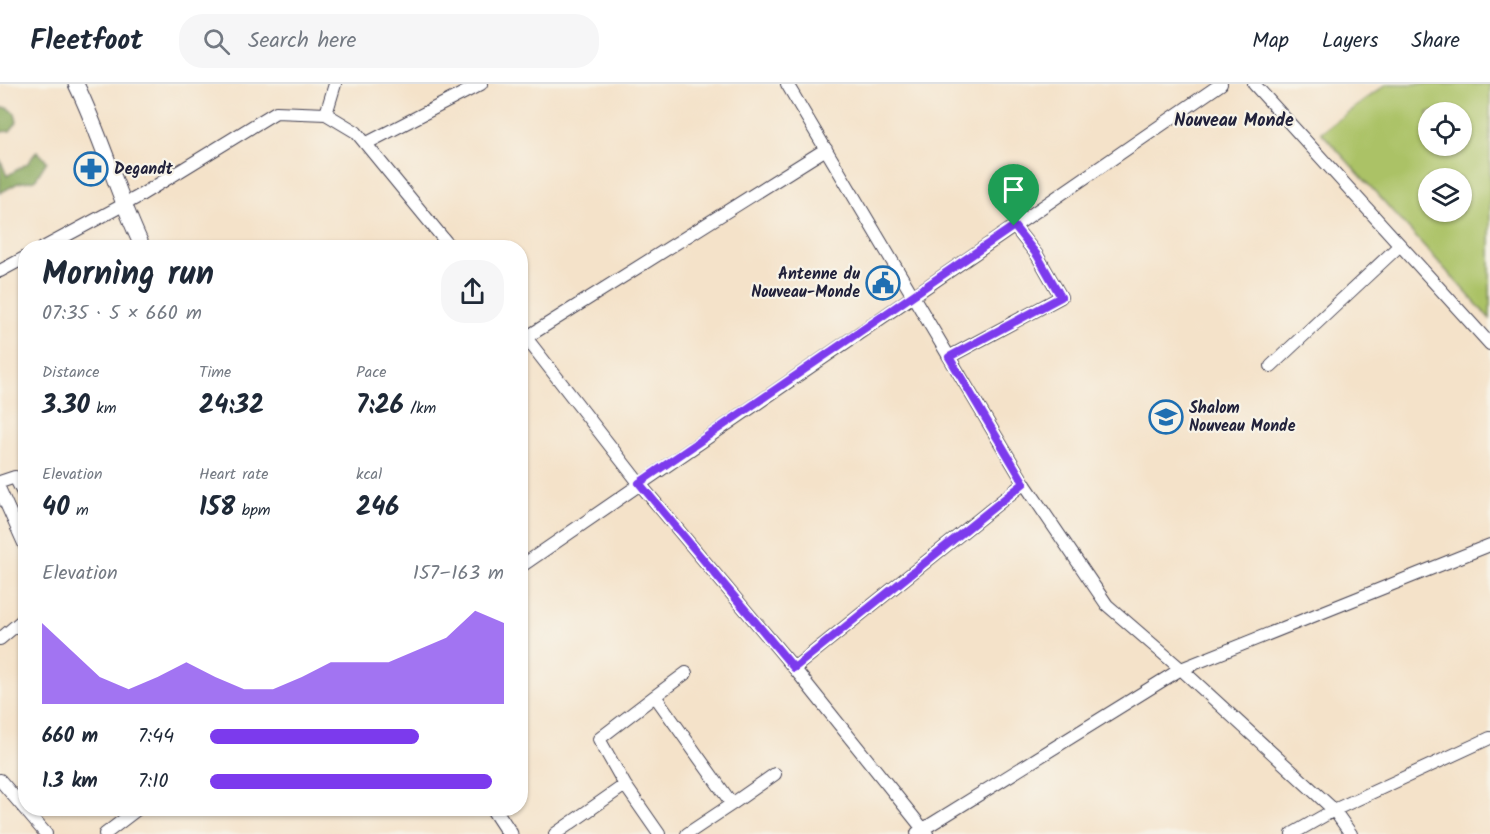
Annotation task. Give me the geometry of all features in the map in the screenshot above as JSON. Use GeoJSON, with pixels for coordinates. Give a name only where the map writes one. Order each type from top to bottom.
{"type":"FeatureCollection","features":[{"type":"Feature","properties":{"kind":"street"},"geometry":{"type":"LineString","coordinates":[[76,84],[112,168],[122,205],[139,240]]}},
{"type":"Feature","properties":{"kind":"street"},"geometry":{"type":"LineString","coordinates":[[326,114],[335,84]]}},
{"type":"Feature","properties":{"kind":"street"},"geometry":{"type":"LineString","coordinates":[[367,143],[481,84]]}},
{"type":"Feature","properties":{"kind":"street"},"geometry":{"type":"LineString","coordinates":[[787,84],[1024,483],[1107,605],[1181,669],[1334,810],[1351,834]]}},
{"type":"Feature","properties":{"kind":"street"},"geometry":{"type":"LineString","coordinates":[[528,561],[1221,84]]}},
{"type":"Feature","properties":{"kind":"street"},"geometry":{"type":"LineString","coordinates":[[1254,84],[1490,344]]}},
{"type":"Feature","properties":{"kind":"street"},"geometry":{"type":"LineString","coordinates":[[58,240],[122,205],[276,112],[326,114],[356,132],[445,240]]}},
{"type":"Feature","properties":{"kind":"street"},"geometry":{"type":"LineString","coordinates":[[528,332],[826,149]]}},
{"type":"Feature","properties":{"kind":"street"},"geometry":{"type":"LineString","coordinates":[[949,357],[1061,297],[1037,255],[1014,226]]}},
{"type":"Feature","properties":{"kind":"street"},"geometry":{"type":"LineString","coordinates":[[1271,366],[1400,246]]}},
{"type":"Feature","properties":{"kind":"street"},"geometry":{"type":"LineString","coordinates":[[0,271],[18,261]]}},
{"type":"Feature","properties":{"kind":"street"},"geometry":{"type":"LineString","coordinates":[[528,339],[639,483],[794,668],[922,832],[1181,669],[1490,544]]}},
{"type":"Feature","properties":{"kind":"street"},"geometry":{"type":"LineString","coordinates":[[0,482],[15,477],[18,483]]}},
{"type":"Feature","properties":{"kind":"street"},"geometry":{"type":"LineString","coordinates":[[794,668],[1024,483]]}},
{"type":"Feature","properties":{"kind":"street"},"geometry":{"type":"LineString","coordinates":[[0,490],[18,530]]}},
{"type":"Feature","properties":{"kind":"street"},"geometry":{"type":"LineString","coordinates":[[0,639],[18,624]]}},
{"type":"Feature","properties":{"kind":"street"},"geometry":{"type":"LineString","coordinates":[[659,834],[600,745],[599,737],[686,673]]}},
{"type":"Feature","properties":{"kind":"street"},"geometry":{"type":"LineString","coordinates":[[655,696],[732,804]]}},
{"type":"Feature","properties":{"kind":"street"},"geometry":{"type":"LineString","coordinates":[[1292,834],[1334,810],[1490,738]]}},
{"type":"Feature","properties":{"kind":"street"},"geometry":{"type":"LineString","coordinates":[[687,834],[775,774]]}},
{"type":"Feature","properties":{"kind":"street"},"geometry":{"type":"LineString","coordinates":[[0,780],[18,801]]}},
{"type":"Feature","properties":{"kind":"street"},"geometry":{"type":"LineString","coordinates":[[555,834],[625,784]]}},
{"type":"Feature","properties":{"kind":"street"},"geometry":{"type":"LineString","coordinates":[[31,816],[46,834]]}},
{"type":"Feature","properties":{"kind":"street"},"geometry":{"type":"LineString","coordinates":[[105,834],[129,816]]}},
{"type":"Feature","properties":{"kind":"street"},"geometry":{"type":"LineString","coordinates":[[498,816],[510,834]]}},
{"type":"Feature","properties":{"kind":"green space"},"geometry":{"type":"Polygon","coordinates":[[[1387,84],[1490,84],[1490,319],[1321,132],[1387,84]]]}},
{"type":"Feature","properties":{"kind":"green space"},"geometry":{"type":"Polygon","coordinates":[[[0,108],[7,108],[15,113],[17,122],[10,131],[0,132],[0,108]]]}},
{"type":"Feature","properties":{"kind":"green space"},"geometry":{"type":"Polygon","coordinates":[[[37,151],[47,161],[35,180],[18,183],[0,193],[0,159],[7,176],[28,163],[37,151]]]}},
{"type":"Feature","properties":{"kind":"place","name":"Degandt"},"geometry":{"type":"Point","coordinates":[91,169]}},
{"type":"Feature","properties":{"kind":"place","name":"Antenne du Nouveau-Monde"},"geometry":{"type":"Point","coordinates":[883,283]}},
{"type":"Feature","properties":{"kind":"place","name":"Shalom Nouveau Monde"},"geometry":{"type":"Point","coordinates":[1166,417]}},
{"type":"Feature","properties":{"kind":"district","name":"Nouveau Monde"},"geometry":{"type":"Point","coordinates":[1234,121]}},
{"type":"Feature","properties":{"kind":"route"},"geometry":{"type":"LineString","coordinates":[[1014,226],[1037,255],[1061,297],[986,335],[949,357],[1024,483],[794,668],[639,483],[1014,226]]}}]}
